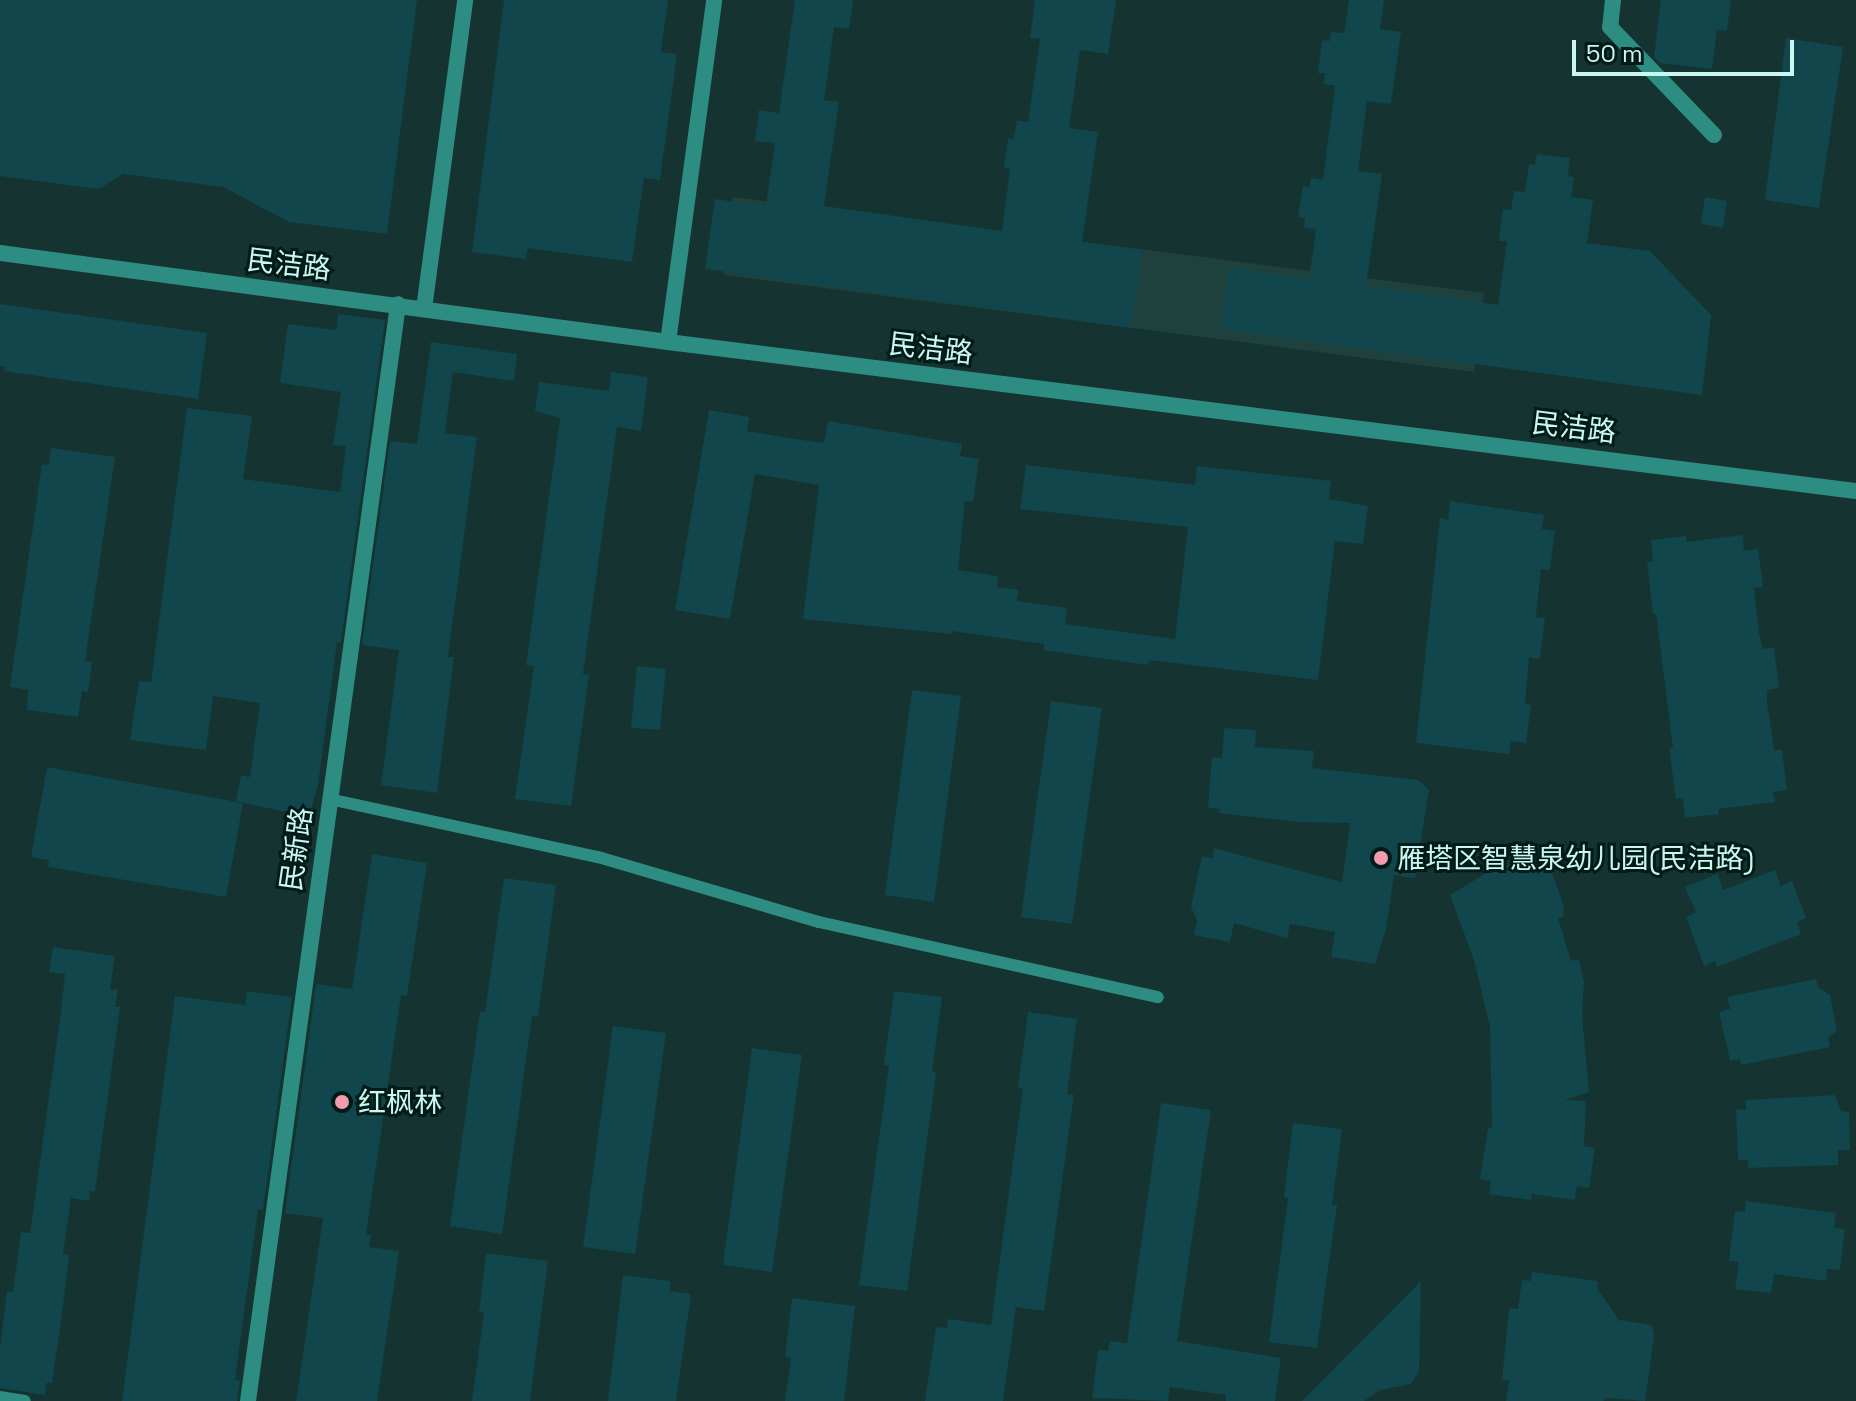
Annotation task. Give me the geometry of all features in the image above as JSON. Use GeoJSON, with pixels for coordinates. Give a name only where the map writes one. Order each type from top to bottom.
{"type":"FeatureCollection","features":[{"type":"Feature","properties":{"kind":"street"},"geometry":{"type":"LineString","coordinates":[[424,309],[465,0]]}},
{"type":"Feature","properties":{"kind":"street"},"geometry":{"type":"LineString","coordinates":[[668,342],[714,0]]}},
{"type":"Feature","properties":{"kind":"street"},"geometry":{"type":"LineString","coordinates":[[1613,0],[1610,27],[1714,135]]}},
{"type":"Feature","properties":{"kind":"street","name":"民洁路"},"geometry":{"type":"LineString","coordinates":[[0,253],[668,342],[1856,491]]}},
{"type":"Feature","properties":{"kind":"street","name":"民新路"},"geometry":{"type":"LineString","coordinates":[[248,1401],[398,304]]}},
{"type":"Feature","properties":{"kind":"lane"},"geometry":{"type":"LineString","coordinates":[[329,799],[598,857],[819,922],[1158,997]]}},
{"type":"Feature","properties":{"kind":"lane"},"geometry":{"type":"LineString","coordinates":[[0,1397],[25,1401]]}},
{"type":"Feature","properties":{"kind":"shaded area"},"geometry":{"type":"Polygon","coordinates":[[[733,197],[1484,293],[1474,372],[723,275],[733,197]]]}},
{"type":"Feature","properties":{"kind":"building"},"geometry":{"type":"Polygon","coordinates":[[[0,0],[417,0],[387,234],[289,222],[223,187],[123,174],[99,189],[0,176],[0,0]]]}},
{"type":"Feature","properties":{"kind":"building"},"geometry":{"type":"Polygon","coordinates":[[[504,0],[668,0],[661,52],[677,54],[660,180],[644,178],[632,262],[528,248],[526,259],[472,252],[504,0]]]}},
{"type":"Feature","properties":{"kind":"building"},"geometry":{"type":"Polygon","coordinates":[[[795,0],[853,0],[849,29],[834,27],[824,100],[839,102],[824,206],[1002,231],[1010,169],[1004,168],[1008,138],[1014,139],[1017,120],[1028,122],[1040,39],[1030,38],[1035,0],[1116,0],[1108,54],[1080,50],[1069,128],[1098,132],[1082,242],[1142,250],[1131,328],[705,269],[715,199],[766,206],[775,143],[755,141],[759,110],[779,113],[795,0]]]}},
{"type":"Feature","properties":{"kind":"building"},"geometry":{"type":"Polygon","coordinates":[[[1349,0],[1384,0],[1380,29],[1401,32],[1391,104],[1367,101],[1358,171],[1382,174],[1366,286],[1498,305],[1507,241],[1499,241],[1503,209],[1511,210],[1514,191],[1525,192],[1529,164],[1535,165],[1537,154],[1570,158],[1568,176],[1574,177],[1571,197],[1593,200],[1587,243],[1650,251],[1711,315],[1702,395],[1220,329],[1229,268],[1309,279],[1316,229],[1304,228],[1305,218],[1298,217],[1303,186],[1310,187],[1311,178],[1323,180],[1335,86],[1324,84],[1325,73],[1318,73],[1322,40],[1330,41],[1331,32],[1344,33],[1349,0]]]}},
{"type":"Feature","properties":{"kind":"building"},"geometry":{"type":"Polygon","coordinates":[[[1661,0],[1731,0],[1727,31],[1717,30],[1712,69],[1660,63],[1654,57],[1661,0]]]}},
{"type":"Feature","properties":{"kind":"building"},"geometry":{"type":"Polygon","coordinates":[[[1786,38],[1843,47],[1819,208],[1765,200],[1786,38]]]}},
{"type":"Feature","properties":{"kind":"building"},"geometry":{"type":"Polygon","coordinates":[[[1705,197],[1727,201],[1723,228],[1701,224],[1705,197]]]}},
{"type":"Feature","properties":{"kind":"building"},"geometry":{"type":"Polygon","coordinates":[[[0,304],[207,333],[198,399],[4,371],[5,366],[0,366],[0,304]]]}},
{"type":"Feature","properties":{"kind":"building"},"geometry":{"type":"Polygon","coordinates":[[[338,314],[385,320],[341,642],[337,642],[318,785],[309,817],[236,801],[241,775],[250,777],[260,703],[213,696],[206,750],[130,740],[139,681],[151,682],[187,408],[252,416],[243,479],[340,492],[346,446],[333,445],[341,392],[280,383],[288,324],[336,330],[338,314]]]}},
{"type":"Feature","properties":{"kind":"building"},"geometry":{"type":"Polygon","coordinates":[[[431,342],[517,354],[514,381],[453,372],[445,433],[477,437],[448,657],[454,657],[437,793],[381,785],[399,650],[362,645],[390,441],[417,444],[431,342]]]}},
{"type":"Feature","properties":{"kind":"building"},"geometry":{"type":"Polygon","coordinates":[[[611,372],[648,377],[641,431],[617,427],[583,674],[589,675],[571,806],[515,799],[534,666],[526,665],[560,418],[535,411],[539,382],[609,391],[611,372]]]}},
{"type":"Feature","properties":{"kind":"building"},"geometry":{"type":"Polygon","coordinates":[[[709,410],[749,417],[747,431],[824,443],[828,421],[962,444],[960,456],[979,459],[973,502],[965,501],[958,570],[998,576],[997,587],[1019,590],[1017,601],[1067,608],[1065,624],[1175,639],[1188,527],[1020,509],[1026,465],[1195,485],[1197,466],[1331,481],[1329,499],[1368,506],[1363,544],[1335,541],[1318,680],[1149,660],[1148,665],[1043,650],[1044,644],[952,631],[952,634],[803,619],[819,485],[755,474],[730,619],[675,610],[709,410]]]}},
{"type":"Feature","properties":{"kind":"building"},"geometry":{"type":"Polygon","coordinates":[[[51,448],[115,457],[85,661],[92,662],[88,692],[82,691],[78,717],[27,710],[28,690],[10,687],[42,464],[49,465],[51,448]]]}},
{"type":"Feature","properties":{"kind":"building"},"geometry":{"type":"Polygon","coordinates":[[[1450,501],[1544,515],[1542,529],[1555,531],[1550,570],[1541,569],[1536,617],[1545,618],[1540,659],[1529,657],[1525,704],[1531,705],[1526,743],[1511,741],[1509,754],[1416,743],[1440,518],[1448,520],[1450,501]]]}},
{"type":"Feature","properties":{"kind":"building"},"geometry":{"type":"Polygon","coordinates":[[[1743,535],[1744,551],[1758,549],[1763,587],[1754,588],[1759,633],[1763,649],[1774,647],[1779,688],[1767,690],[1767,702],[1774,750],[1782,750],[1787,790],[1773,792],[1775,802],[1718,809],[1719,814],[1685,818],[1683,798],[1676,799],[1669,748],[1673,747],[1647,562],[1653,561],[1651,540],[1686,536],[1686,542],[1743,535]]]}},
{"type":"Feature","properties":{"kind":"building"},"geometry":{"type":"Polygon","coordinates":[[[637,666],[666,669],[660,730],[631,728],[637,666]]]}},
{"type":"Feature","properties":{"kind":"building"},"geometry":{"type":"Polygon","coordinates":[[[912,690],[961,696],[934,902],[885,895],[912,690]]]}},
{"type":"Feature","properties":{"kind":"building"},"geometry":{"type":"Polygon","coordinates":[[[1051,701],[1102,708],[1072,924],[1021,917],[1051,701]]]}},
{"type":"Feature","properties":{"kind":"building"},"geometry":{"type":"Polygon","coordinates":[[[1224,728],[1256,730],[1255,747],[1314,751],[1312,768],[1418,780],[1429,790],[1415,878],[1394,875],[1386,929],[1375,964],[1331,957],[1335,932],[1290,924],[1287,938],[1234,923],[1230,942],[1194,935],[1197,920],[1191,907],[1202,856],[1213,858],[1214,848],[1342,882],[1350,823],[1299,822],[1219,813],[1220,809],[1208,808],[1212,757],[1222,758],[1224,728]]]}},
{"type":"Feature","properties":{"kind":"building"},"geometry":{"type":"Polygon","coordinates":[[[47,767],[243,803],[226,897],[48,867],[49,860],[31,857],[47,767]]]}},
{"type":"Feature","properties":{"kind":"building","name":"红枫林"},"geometry":{"type":"Polygon","coordinates":[[[372,854],[427,863],[407,996],[401,995],[366,1235],[371,1235],[369,1247],[399,1251],[377,1401],[296,1401],[323,1218],[285,1213],[316,984],[352,989],[372,854]]]}},
{"type":"Feature","properties":{"kind":"building"},"geometry":{"type":"Polygon","coordinates":[[[1532,857],[1536,866],[1550,868],[1564,906],[1563,917],[1558,918],[1571,961],[1579,959],[1584,983],[1582,1016],[1589,1092],[1565,1100],[1586,1101],[1584,1146],[1595,1148],[1589,1188],[1577,1186],[1575,1200],[1532,1194],[1531,1200],[1489,1194],[1491,1181],[1480,1179],[1488,1128],[1492,1128],[1490,1027],[1474,960],[1450,895],[1488,872],[1532,857]]]}},
{"type":"Feature","properties":{"kind":"building"},"geometry":{"type":"Polygon","coordinates":[[[1775,870],[1781,886],[1792,881],[1806,918],[1797,922],[1801,934],[1717,967],[1715,961],[1704,966],[1686,917],[1696,912],[1685,887],[1717,874],[1723,890],[1775,870]]]}},
{"type":"Feature","properties":{"kind":"building"},"geometry":{"type":"Polygon","coordinates":[[[504,878],[556,885],[538,1017],[532,1016],[502,1234],[450,1226],[480,1011],[485,1012],[504,878]]]}},
{"type":"Feature","properties":{"kind":"building"},"geometry":{"type":"Polygon","coordinates":[[[53,947],[115,956],[110,989],[118,990],[115,1007],[120,1007],[95,1192],[90,1191],[89,1201],[71,1198],[63,1254],[69,1255],[64,1299],[52,1383],[46,1383],[45,1395],[0,1388],[0,1347],[7,1291],[13,1292],[21,1232],[30,1233],[61,1011],[65,974],[49,972],[53,947]]]}},
{"type":"Feature","properties":{"kind":"building"},"geometry":{"type":"Polygon","coordinates":[[[1816,979],[1818,987],[1830,995],[1837,1031],[1828,1037],[1830,1047],[1741,1065],[1740,1059],[1730,1061],[1719,1012],[1730,1009],[1727,997],[1816,979]]]}},
{"type":"Feature","properties":{"kind":"building"},"geometry":{"type":"Polygon","coordinates":[[[247,991],[292,997],[263,1210],[258,1209],[235,1380],[240,1381],[237,1401],[122,1401],[175,996],[245,1005],[247,991]]]}},
{"type":"Feature","properties":{"kind":"building"},"geometry":{"type":"Polygon","coordinates":[[[894,991],[942,997],[932,1072],[936,1073],[907,1291],[859,1285],[889,1065],[884,1065],[894,991]]]}},
{"type":"Feature","properties":{"kind":"building"},"geometry":{"type":"Polygon","coordinates":[[[1028,1012],[1077,1019],[1067,1094],[1074,1095],[1044,1311],[1016,1307],[1003,1401],[925,1401],[936,1327],[947,1328],[948,1319],[991,1325],[1023,1088],[1018,1087],[1028,1012]]]}},
{"type":"Feature","properties":{"kind":"building"},"geometry":{"type":"Polygon","coordinates":[[[613,1026],[666,1033],[635,1254],[583,1247],[613,1026]]]}},
{"type":"Feature","properties":{"kind":"building"},"geometry":{"type":"Polygon","coordinates":[[[752,1048],[802,1055],[772,1272],[723,1265],[752,1048]]]}},
{"type":"Feature","properties":{"kind":"building"},"geometry":{"type":"Polygon","coordinates":[[[1835,1095],[1841,1111],[1849,1112],[1850,1150],[1838,1150],[1838,1165],[1748,1168],[1748,1160],[1738,1160],[1736,1109],[1746,1110],[1746,1100],[1835,1095]]]}},
{"type":"Feature","properties":{"kind":"building"},"geometry":{"type":"Polygon","coordinates":[[[1161,1103],[1211,1110],[1177,1341],[1281,1358],[1275,1401],[1226,1401],[1226,1395],[1170,1387],[1168,1401],[1092,1398],[1098,1350],[1108,1351],[1110,1341],[1127,1343],[1161,1103]]]}},
{"type":"Feature","properties":{"kind":"building"},"geometry":{"type":"Polygon","coordinates":[[[1293,1123],[1342,1129],[1332,1205],[1337,1205],[1317,1348],[1269,1342],[1288,1198],[1284,1197],[1293,1123]]]}},
{"type":"Feature","properties":{"kind":"building"},"geometry":{"type":"Polygon","coordinates":[[[1746,1201],[1836,1213],[1834,1228],[1845,1229],[1840,1270],[1827,1269],[1826,1281],[1774,1274],[1771,1293],[1735,1289],[1739,1262],[1729,1261],[1730,1250],[1735,1211],[1745,1212],[1746,1201]]]}},
{"type":"Feature","properties":{"kind":"building"},"geometry":{"type":"Polygon","coordinates":[[[486,1253],[548,1261],[530,1401],[472,1401],[484,1312],[479,1312],[486,1253]]]}},
{"type":"Feature","properties":{"kind":"building"},"geometry":{"type":"Polygon","coordinates":[[[1532,1272],[1597,1281],[1598,1290],[1619,1320],[1652,1325],[1654,1336],[1645,1401],[1606,1398],[1603,1401],[1506,1401],[1509,1381],[1502,1380],[1509,1308],[1518,1309],[1522,1280],[1530,1281],[1532,1272]]]}},
{"type":"Feature","properties":{"kind":"building"},"geometry":{"type":"Polygon","coordinates":[[[623,1275],[670,1281],[670,1291],[691,1294],[676,1401],[608,1401],[623,1275]]]}},
{"type":"Feature","properties":{"kind":"building"},"geometry":{"type":"Polygon","coordinates":[[[1421,1281],[1419,1371],[1411,1384],[1380,1390],[1364,1401],[1302,1401],[1421,1281]]]}},
{"type":"Feature","properties":{"kind":"building"},"geometry":{"type":"Polygon","coordinates":[[[792,1298],[855,1306],[844,1401],[785,1401],[791,1358],[785,1357],[792,1298]]]}},
{"type":"Feature","properties":{"kind":"place","name":"雁塔区智慧泉幼儿园(民洁路)"},"geometry":{"type":"Point","coordinates":[1381,858]}},
{"type":"Feature","properties":{"kind":"place","name":"红枫林"},"geometry":{"type":"Point","coordinates":[342,1102]}}]}
